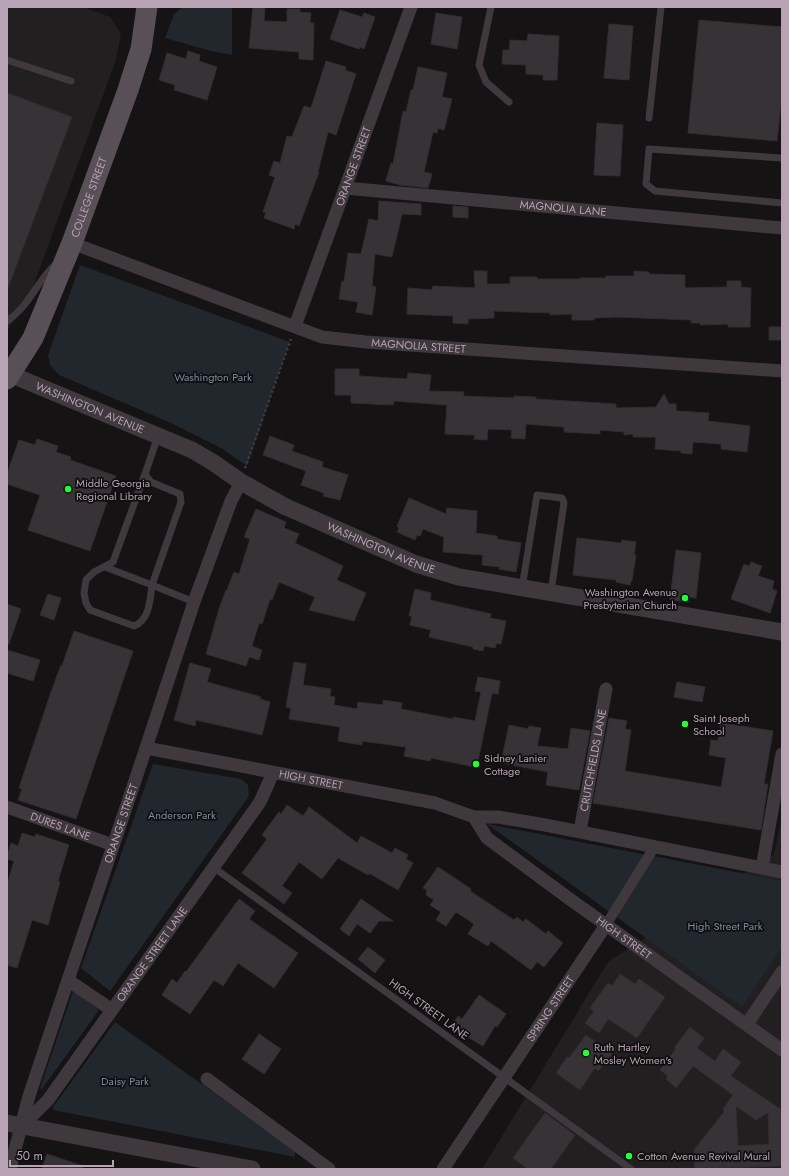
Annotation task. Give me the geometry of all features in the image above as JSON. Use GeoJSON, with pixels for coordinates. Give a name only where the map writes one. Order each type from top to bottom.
{"type":"FeatureCollection","features":[{"type":"Feature","properties":{"kind":"main road","name":"COLLEGE STREET"},"geometry":{"type":"LineString","coordinates":[[8,375],[32,338],[69,250],[128,90],[141,49],[147,7]]}},
{"type":"Feature","properties":{"kind":"street","name":"ORANGE STREET"},"geometry":{"type":"LineString","coordinates":[[295,326],[411,7]]}},
{"type":"Feature","properties":{"kind":"street","name":"MAGNOLIA LANE"},"geometry":{"type":"LineString","coordinates":[[345,188],[782,228]]}},
{"type":"Feature","properties":{"kind":"street","name":"MAGNOLIA STREET"},"geometry":{"type":"LineString","coordinates":[[69,250],[295,326],[322,337],[366,342],[782,371]]}},
{"type":"Feature","properties":{"kind":"street","name":"WASHINGTON AVENUE"},"geometry":{"type":"LineString","coordinates":[[8,375],[192,450],[241,482],[286,508],[416,564],[459,577],[782,632]]}},
{"type":"Feature","properties":{"kind":"street","name":"ORANGE STREET"},"geometry":{"type":"LineString","coordinates":[[10,1169],[14,1125],[29,1096],[194,602],[231,501],[241,482]]}},
{"type":"Feature","properties":{"kind":"street","name":"CRUTCHFIELDS LANE"},"geometry":{"type":"LineString","coordinates":[[580,832],[606,689]]}},
{"type":"Feature","properties":{"kind":"street","name":"HIGH STREET"},"geometry":{"type":"LineString","coordinates":[[146,748],[435,803],[474,817],[498,817],[655,846],[782,872]]}},
{"type":"Feature","properties":{"kind":"street"},"geometry":{"type":"LineString","coordinates":[[762,868],[782,754]]}},
{"type":"Feature","properties":{"kind":"street","name":"ORANGE STREET LANE"},"geometry":{"type":"LineString","coordinates":[[14,1125],[48,1100],[84,1047],[260,802],[273,773]]}},
{"type":"Feature","properties":{"kind":"street","name":"DURES LANE"},"geometry":{"type":"LineString","coordinates":[[7,807],[113,845]]}},
{"type":"Feature","properties":{"kind":"street","name":"HIGH STREET"},"geometry":{"type":"LineString","coordinates":[[474,817],[487,838],[606,925],[782,1050]]}},
{"type":"Feature","properties":{"kind":"street","name":"SPRING STREET"},"geometry":{"type":"LineString","coordinates":[[443,1169],[606,925],[655,846]]}},
{"type":"Feature","properties":{"kind":"street"},"geometry":{"type":"LineString","coordinates":[[747,1024],[782,972]]}},
{"type":"Feature","properties":{"kind":"street"},"geometry":{"type":"LineString","coordinates":[[68,981],[112,1010]]}},
{"type":"Feature","properties":{"kind":"street"},"geometry":{"type":"LineString","coordinates":[[207,1079],[329,1169]]}},
{"type":"Feature","properties":{"kind":"street"},"geometry":{"type":"LineString","coordinates":[[14,1125],[189,1160],[252,1169]]}},
{"type":"Feature","properties":{"kind":"lane"},"geometry":{"type":"LineString","coordinates":[[491,7],[479,65],[486,82],[509,102]]}},
{"type":"Feature","properties":{"kind":"lane"},"geometry":{"type":"LineString","coordinates":[[649,118],[661,7]]}},
{"type":"Feature","properties":{"kind":"lane"},"geometry":{"type":"LineString","coordinates":[[7,60],[71,81]]}},
{"type":"Feature","properties":{"kind":"lane"},"geometry":{"type":"LineString","coordinates":[[782,158],[650,149],[646,184],[655,191],[782,203]]}},
{"type":"Feature","properties":{"kind":"lane"},"geometry":{"type":"LineString","coordinates":[[7,321],[17,315],[48,271],[69,250]]}},
{"type":"Feature","properties":{"kind":"lane"},"geometry":{"type":"LineString","coordinates":[[145,474],[150,482],[180,494],[180,502],[152,584],[147,614],[140,624],[134,626],[90,610],[86,603],[84,593],[86,580],[94,572],[113,562],[158,436]]}},
{"type":"Feature","properties":{"kind":"lane"},"geometry":{"type":"LineString","coordinates":[[522,588],[537,495],[562,498],[564,503],[551,592]]}},
{"type":"Feature","properties":{"kind":"lane"},"geometry":{"type":"LineString","coordinates":[[105,567],[152,584],[194,602]]}},
{"type":"Feature","properties":{"kind":"lane","name":"HIGH STREET LANE"},"geometry":{"type":"LineString","coordinates":[[213,867],[632,1169]]}},
{"type":"Feature","properties":{"kind":"path"},"geometry":{"type":"LineString","coordinates":[[241,482],[295,326]]}},
{"type":"Feature","properties":{"kind":"shaded area"},"geometry":{"type":"Polygon","coordinates":[[[7,7],[83,7],[110,17],[121,34],[116,60],[30,295],[7,331],[7,7]]]}},
{"type":"Feature","properties":{"kind":"shaded area"},"geometry":{"type":"Polygon","coordinates":[[[782,816],[782,1169],[482,1169],[608,962],[774,854],[782,816]]]}},
{"type":"Feature","properties":{"kind":"green space"},"geometry":{"type":"Polygon","coordinates":[[[183,7],[232,7],[232,55],[211,51],[165,38],[174,14],[183,7]]]}},
{"type":"Feature","properties":{"kind":"green space","name":"Washington Park"},"geometry":{"type":"Polygon","coordinates":[[[80,265],[290,342],[247,466],[221,448],[171,423],[59,375],[50,365],[48,355],[80,265]]]}},
{"type":"Feature","properties":{"kind":"green space","name":"Anderson Park"},"geometry":{"type":"Polygon","coordinates":[[[153,764],[241,779],[248,785],[249,796],[110,991],[81,968],[153,764]]]}},
{"type":"Feature","properties":{"kind":"green space","name":"High Street Park"},"geometry":{"type":"Polygon","coordinates":[[[487,824],[782,881],[782,947],[742,1007],[487,824]]]}},
{"type":"Feature","properties":{"kind":"green space"},"geometry":{"type":"Polygon","coordinates":[[[73,991],[99,1010],[42,1089],[40,1088],[73,991]]]}},
{"type":"Feature","properties":{"kind":"green space","name":"Daisy Park"},"geometry":{"type":"Polygon","coordinates":[[[115,1022],[295,1151],[295,1157],[53,1110],[53,1107],[115,1022]]]}},
{"type":"Feature","properties":{"kind":"building"},"geometry":{"type":"Polygon","coordinates":[[[253,7],[265,8],[264,21],[287,22],[287,9],[300,9],[300,12],[311,13],[310,23],[314,23],[313,60],[299,59],[299,52],[249,48],[253,7]]]}},
{"type":"Feature","properties":{"kind":"building"},"geometry":{"type":"Polygon","coordinates":[[[340,10],[362,17],[364,13],[375,17],[364,49],[360,47],[359,49],[330,39],[340,10]]]}},
{"type":"Feature","properties":{"kind":"building"},"geometry":{"type":"Polygon","coordinates":[[[436,13],[462,17],[457,49],[431,44],[436,13]]]}},
{"type":"Feature","properties":{"kind":"building"},"geometry":{"type":"Polygon","coordinates":[[[699,20],[782,27],[782,93],[777,141],[688,133],[699,20]]]}},
{"type":"Feature","properties":{"kind":"building"},"geometry":{"type":"Polygon","coordinates":[[[609,24],[633,26],[629,80],[604,78],[609,24]]]}},
{"type":"Feature","properties":{"kind":"building"},"geometry":{"type":"Polygon","coordinates":[[[528,34],[559,36],[557,80],[543,80],[543,75],[526,74],[526,65],[502,64],[503,50],[509,50],[510,40],[527,41],[528,34]]]}},
{"type":"Feature","properties":{"kind":"building"},"geometry":{"type":"Polygon","coordinates":[[[188,51],[200,55],[199,61],[217,67],[207,100],[174,90],[175,85],[159,80],[167,53],[186,59],[188,51]]]}},
{"type":"Feature","properties":{"kind":"building"},"geometry":{"type":"Polygon","coordinates":[[[326,61],[346,67],[345,70],[356,74],[336,135],[328,132],[319,172],[299,226],[295,224],[294,229],[264,218],[266,213],[263,212],[275,177],[269,175],[274,161],[280,163],[287,136],[292,137],[304,106],[311,108],[326,61]]]}},
{"type":"Feature","properties":{"kind":"building"},"geometry":{"type":"Polygon","coordinates":[[[418,67],[447,73],[442,97],[452,99],[444,130],[438,128],[437,133],[433,132],[424,172],[432,174],[428,188],[400,185],[386,181],[391,163],[393,164],[403,111],[406,112],[418,67]]]}},
{"type":"Feature","properties":{"kind":"building"},"geometry":{"type":"Polygon","coordinates":[[[7,93],[72,117],[8,288],[7,288],[7,93]]]}},
{"type":"Feature","properties":{"kind":"building"},"geometry":{"type":"Polygon","coordinates":[[[597,123],[623,125],[620,176],[594,175],[597,123]]]}},
{"type":"Feature","properties":{"kind":"building"},"geometry":{"type":"Polygon","coordinates":[[[379,201],[421,204],[421,215],[402,214],[392,257],[375,254],[372,286],[376,287],[372,315],[356,312],[358,302],[339,299],[342,281],[344,282],[348,253],[361,254],[369,219],[378,221],[379,201]]]}},
{"type":"Feature","properties":{"kind":"building"},"geometry":{"type":"Polygon","coordinates":[[[453,206],[468,207],[468,218],[453,217],[453,206]]]}},
{"type":"Feature","properties":{"kind":"building"},"geometry":{"type":"Polygon","coordinates":[[[474,271],[487,271],[487,284],[510,284],[510,277],[537,277],[537,279],[580,279],[606,278],[606,276],[634,276],[634,271],[649,272],[649,274],[685,275],[685,288],[727,287],[727,281],[741,281],[741,287],[751,288],[750,327],[728,327],[728,324],[700,325],[700,323],[691,323],[691,320],[668,319],[616,317],[594,318],[594,320],[572,320],[572,314],[550,315],[550,313],[494,311],[494,318],[468,319],[468,324],[453,323],[453,316],[407,314],[408,288],[432,290],[433,286],[475,288],[474,271]]]}},
{"type":"Feature","properties":{"kind":"building"},"geometry":{"type":"Polygon","coordinates":[[[769,327],[782,327],[782,340],[769,340],[769,327]]]}},
{"type":"Feature","properties":{"kind":"building"},"geometry":{"type":"Polygon","coordinates":[[[335,369],[359,369],[359,376],[407,379],[408,373],[431,375],[429,391],[464,392],[463,396],[514,398],[514,396],[536,397],[536,399],[616,404],[616,408],[656,407],[664,394],[669,404],[676,404],[676,411],[709,413],[708,421],[750,426],[747,452],[721,449],[721,444],[693,442],[692,454],[681,453],[681,451],[655,449],[656,437],[633,437],[633,434],[624,435],[624,432],[600,430],[600,434],[564,432],[564,427],[526,424],[525,439],[511,438],[512,430],[488,429],[487,440],[474,439],[475,435],[445,434],[447,405],[394,401],[393,405],[351,403],[351,395],[335,395],[335,369]]]}},
{"type":"Feature","properties":{"kind":"building"},"geometry":{"type":"Polygon","coordinates":[[[270,436],[294,445],[292,451],[323,462],[322,467],[348,475],[340,500],[323,496],[324,493],[301,485],[306,471],[263,455],[270,436]]]}},
{"type":"Feature","properties":{"kind":"building","name":"Middle Georgia Regional Library"},"geometry":{"type":"Polygon","coordinates":[[[37,439],[58,446],[56,452],[71,457],[70,460],[116,476],[90,551],[28,530],[40,495],[7,484],[7,474],[19,440],[35,445],[37,439]]]}},
{"type":"Feature","properties":{"kind":"building"},"geometry":{"type":"Polygon","coordinates":[[[409,498],[446,514],[447,508],[477,511],[476,533],[497,536],[497,539],[521,543],[516,572],[499,569],[500,567],[482,565],[483,555],[443,552],[444,537],[423,529],[420,536],[417,535],[415,540],[397,532],[399,528],[397,526],[409,498]]]}},
{"type":"Feature","properties":{"kind":"building"},"geometry":{"type":"Polygon","coordinates":[[[256,509],[286,522],[284,528],[299,534],[295,543],[343,566],[337,580],[366,593],[354,621],[309,610],[315,597],[279,582],[272,600],[270,599],[262,624],[259,623],[252,646],[262,650],[259,660],[249,657],[246,666],[206,654],[226,590],[234,572],[239,574],[250,539],[244,537],[256,509]]]}},
{"type":"Feature","properties":{"kind":"building"},"geometry":{"type":"Polygon","coordinates":[[[577,538],[621,543],[622,540],[636,542],[634,555],[636,555],[630,585],[616,582],[616,580],[573,575],[577,538]]]}},
{"type":"Feature","properties":{"kind":"building"},"geometry":{"type":"Polygon","coordinates":[[[676,550],[701,553],[696,598],[689,597],[689,602],[670,600],[676,550]]]}},
{"type":"Feature","properties":{"kind":"building"},"geometry":{"type":"Polygon","coordinates":[[[751,562],[762,566],[758,576],[774,581],[772,589],[777,591],[770,613],[731,599],[744,564],[749,566],[751,562]]]}},
{"type":"Feature","properties":{"kind":"building"},"geometry":{"type":"Polygon","coordinates":[[[415,589],[431,593],[430,600],[491,614],[490,618],[506,621],[501,644],[497,643],[495,648],[484,646],[483,651],[473,649],[473,647],[429,637],[431,630],[410,625],[412,616],[409,616],[415,589]]]}},
{"type":"Feature","properties":{"kind":"building"},"geometry":{"type":"Polygon","coordinates":[[[48,594],[61,598],[54,620],[40,615],[48,594]]]}},
{"type":"Feature","properties":{"kind":"building"},"geometry":{"type":"Polygon","coordinates":[[[7,604],[21,609],[9,644],[7,644],[7,604]]]}},
{"type":"Feature","properties":{"kind":"building"},"geometry":{"type":"Polygon","coordinates":[[[74,631],[133,651],[76,819],[18,800],[22,789],[19,788],[51,692],[74,631]]]}},
{"type":"Feature","properties":{"kind":"building"},"geometry":{"type":"Polygon","coordinates":[[[7,650],[40,660],[33,681],[7,673],[7,650]]]}},
{"type":"Feature","properties":{"kind":"building"},"geometry":{"type":"Polygon","coordinates":[[[294,662],[306,664],[303,685],[331,689],[330,696],[335,697],[334,705],[357,709],[358,702],[383,705],[383,700],[402,703],[401,709],[453,719],[453,717],[475,721],[481,692],[475,691],[478,677],[500,681],[498,694],[492,693],[478,761],[476,761],[475,767],[431,758],[430,761],[404,756],[406,747],[362,741],[362,745],[338,741],[340,727],[289,719],[291,708],[286,707],[294,662]]]}},
{"type":"Feature","properties":{"kind":"building"},"geometry":{"type":"Polygon","coordinates":[[[190,663],[211,669],[207,682],[261,697],[260,699],[270,702],[262,735],[196,720],[195,726],[174,720],[190,663]]]}},
{"type":"Feature","properties":{"kind":"building"},"geometry":{"type":"Polygon","coordinates":[[[677,682],[705,687],[702,702],[674,697],[677,682]]]}},
{"type":"Feature","properties":{"kind":"building"},"geometry":{"type":"Polygon","coordinates":[[[609,718],[627,721],[625,729],[631,730],[625,771],[721,787],[726,758],[709,755],[711,740],[718,741],[721,723],[773,731],[764,784],[768,784],[761,830],[593,803],[609,718]]]}},
{"type":"Feature","properties":{"kind":"building"},"geometry":{"type":"Polygon","coordinates":[[[509,725],[528,729],[529,726],[541,728],[537,746],[568,749],[571,728],[590,731],[579,790],[546,785],[548,772],[501,763],[509,725]]]}},
{"type":"Feature","properties":{"kind":"building"},"geometry":{"type":"Polygon","coordinates":[[[287,805],[303,816],[309,807],[357,843],[361,836],[392,853],[395,848],[408,855],[406,859],[413,863],[398,890],[369,873],[368,875],[338,858],[322,879],[299,862],[282,886],[292,893],[284,904],[242,873],[267,839],[262,835],[279,812],[281,814],[287,805]]]}},
{"type":"Feature","properties":{"kind":"building"},"geometry":{"type":"Polygon","coordinates":[[[22,833],[35,837],[36,834],[69,845],[58,881],[60,882],[48,925],[32,920],[17,968],[7,965],[7,885],[14,861],[7,859],[7,856],[11,843],[18,846],[22,833]]]}},
{"type":"Feature","properties":{"kind":"building"},"geometry":{"type":"Polygon","coordinates":[[[438,867],[471,889],[470,891],[514,920],[517,917],[523,922],[526,919],[546,934],[548,931],[563,943],[544,967],[537,962],[531,970],[491,941],[488,946],[468,934],[474,924],[456,912],[446,926],[436,920],[441,912],[430,905],[434,900],[426,895],[427,890],[423,888],[438,867]]]}},
{"type":"Feature","properties":{"kind":"building"},"geometry":{"type":"Polygon","coordinates":[[[239,899],[255,911],[249,919],[298,953],[274,988],[238,963],[223,986],[214,980],[190,1014],[162,995],[172,979],[177,983],[185,971],[186,972],[239,899]]]}},
{"type":"Feature","properties":{"kind":"building"},"geometry":{"type":"Polygon","coordinates":[[[361,899],[393,921],[379,921],[370,933],[357,924],[349,936],[340,929],[361,899]]]}},
{"type":"Feature","properties":{"kind":"building"},"geometry":{"type":"Polygon","coordinates":[[[368,947],[385,960],[375,973],[358,959],[368,947]]]}},
{"type":"Feature","properties":{"kind":"building"},"geometry":{"type":"Polygon","coordinates":[[[620,974],[635,984],[639,979],[665,997],[637,1038],[608,1019],[599,1033],[585,1023],[594,1011],[590,1008],[608,983],[612,986],[620,974]]]}},
{"type":"Feature","properties":{"kind":"building"},"geometry":{"type":"Polygon","coordinates":[[[479,995],[506,1014],[497,1027],[495,1026],[483,1046],[451,1027],[458,1016],[462,1019],[479,995]]]}},
{"type":"Feature","properties":{"kind":"building"},"geometry":{"type":"Polygon","coordinates":[[[690,1027],[704,1038],[697,1048],[715,1061],[723,1049],[741,1062],[731,1076],[782,1110],[782,1166],[695,1169],[694,1150],[724,1112],[723,1109],[733,1095],[693,1066],[676,1088],[666,1079],[668,1076],[660,1070],[676,1049],[674,1048],[690,1027]],[[736,1106],[738,1146],[769,1144],[768,1113],[756,1120],[736,1106]]]}},
{"type":"Feature","properties":{"kind":"building"},"geometry":{"type":"Polygon","coordinates":[[[259,1034],[281,1049],[264,1074],[242,1059],[259,1034]]]}},
{"type":"Feature","properties":{"kind":"building"},"geometry":{"type":"Polygon","coordinates":[[[586,1035],[612,1054],[598,1071],[595,1068],[580,1090],[556,1073],[567,1057],[569,1058],[586,1035]]]}},
{"type":"Feature","properties":{"kind":"building"},"geometry":{"type":"Polygon","coordinates":[[[545,1113],[575,1135],[551,1169],[528,1169],[513,1158],[545,1113]]]}},
{"type":"Feature","properties":{"kind":"building"},"geometry":{"type":"Polygon","coordinates":[[[47,1154],[83,1166],[83,1169],[42,1169],[47,1154]]]}},
{"type":"Feature","properties":{"kind":"place","name":"Middle Georgia Regional Library"},"geometry":{"type":"Point","coordinates":[68,489]}},
{"type":"Feature","properties":{"kind":"place","name":"Washington Avenue Presbyterian Church"},"geometry":{"type":"Point","coordinates":[685,598]}},
{"type":"Feature","properties":{"kind":"place","name":"Saint Joseph School"},"geometry":{"type":"Point","coordinates":[685,724]}},
{"type":"Feature","properties":{"kind":"place","name":"Sidney Lanier Cottage"},"geometry":{"type":"Point","coordinates":[476,764]}},
{"type":"Feature","properties":{"kind":"place","name":"Ruth Hartley Mosley Women's"},"geometry":{"type":"Point","coordinates":[586,1053]}},
{"type":"Feature","properties":{"kind":"place","name":"Cotton Avenue Revival Mural"},"geometry":{"type":"Point","coordinates":[629,1156]}}]}
